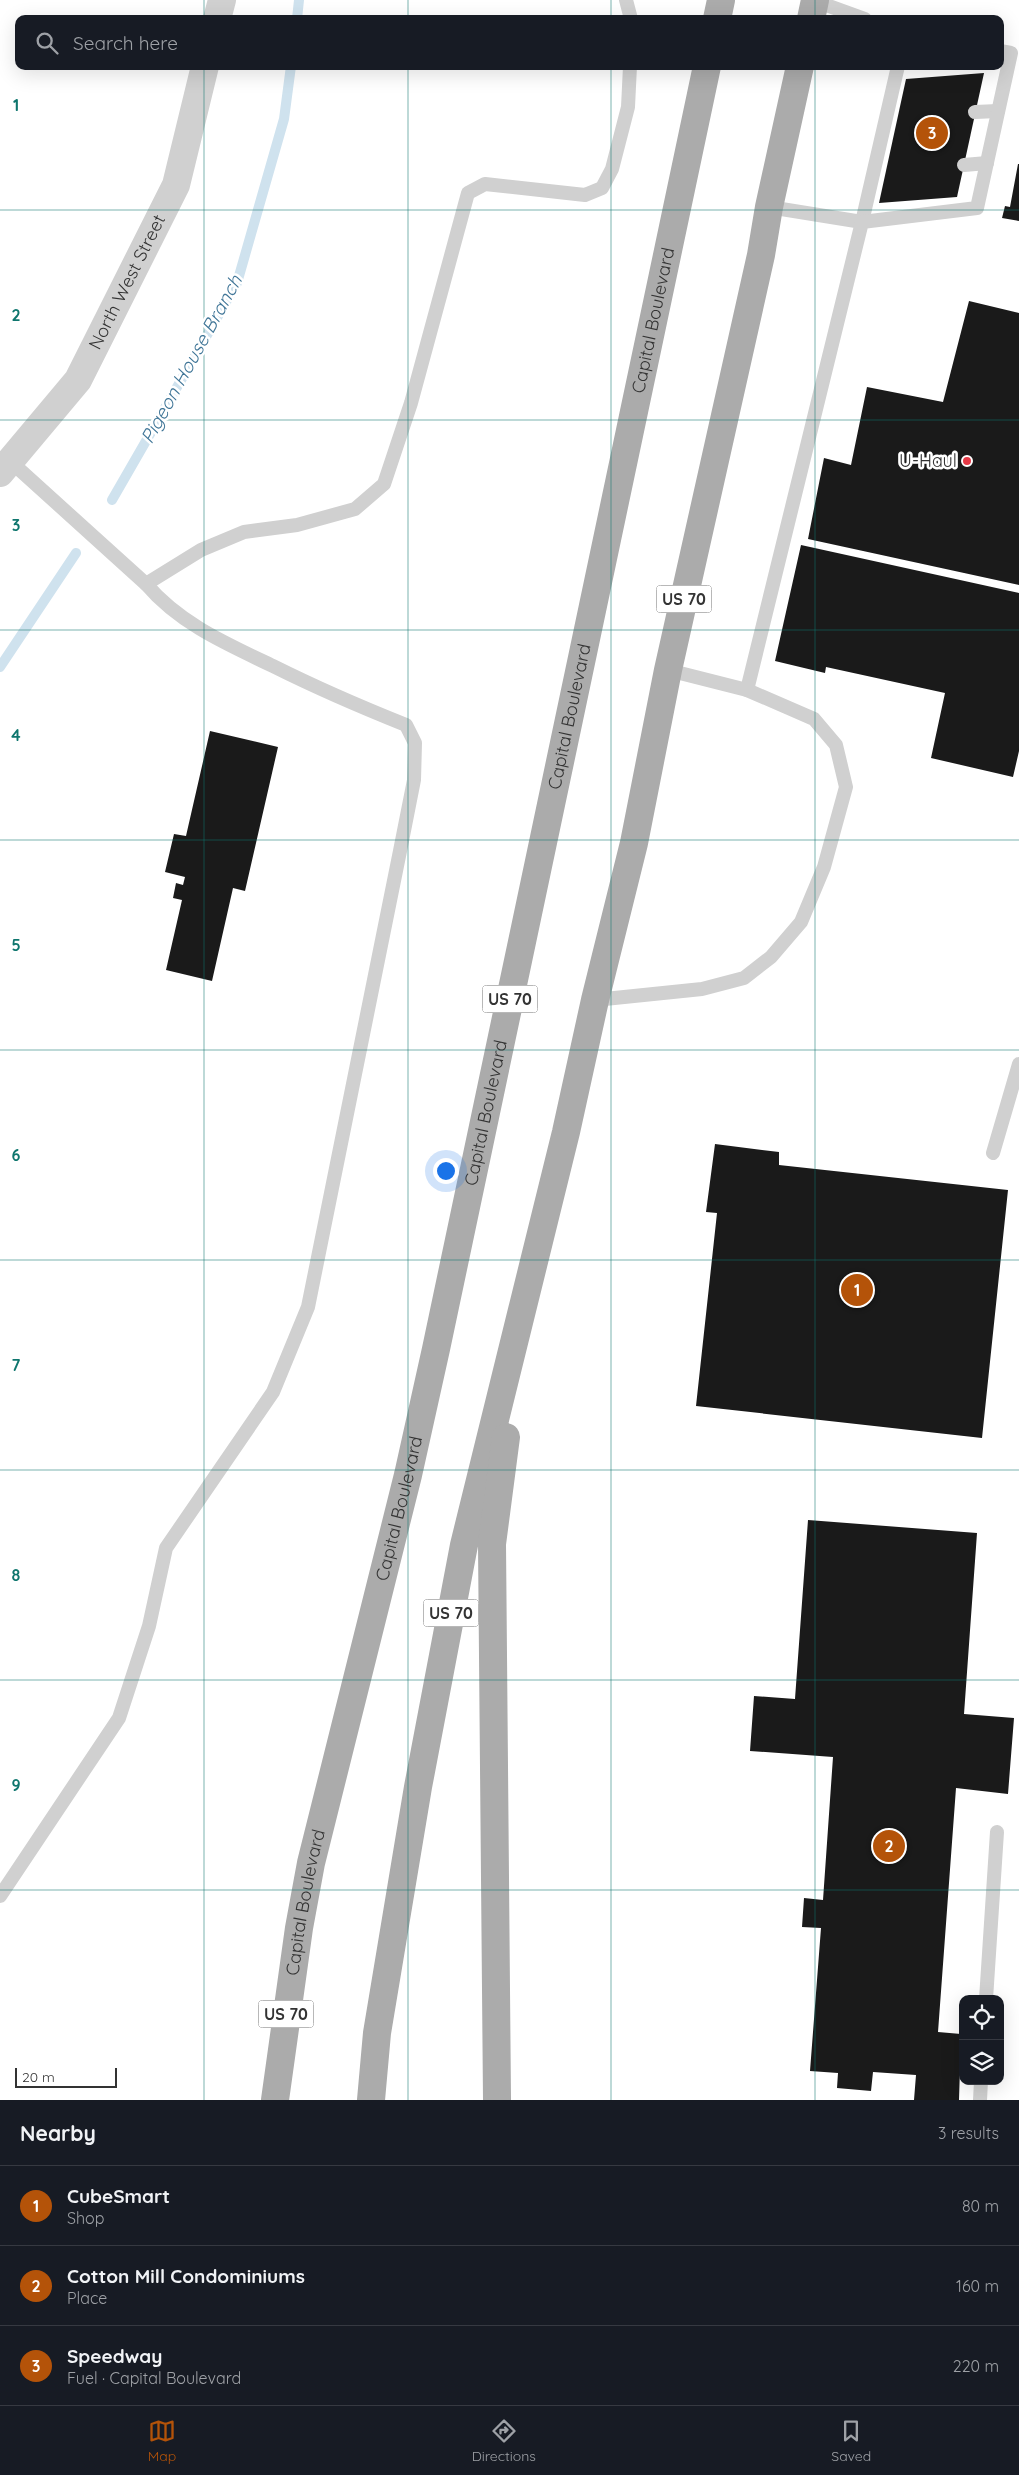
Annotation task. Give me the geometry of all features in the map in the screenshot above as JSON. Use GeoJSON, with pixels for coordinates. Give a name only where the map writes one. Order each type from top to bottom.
{"type":"FeatureCollection","features":[{"type":"Feature","properties":{"kind":"main road"},"geometry":{"type":"LineString","coordinates":[[718,15],[721,0]]}},
{"type":"Feature","properties":{"kind":"main road"},"geometry":{"type":"LineString","coordinates":[[812,15],[815,0]]}},
{"type":"Feature","properties":{"kind":"main road","name":"Capital Boulevard"},"geometry":{"type":"LineString","coordinates":[[274,2100],[299,1928],[311,1863],[408,1475],[432,1368],[706,70]]}},
{"type":"Feature","properties":{"kind":"main road","name":"US 70"},"geometry":{"type":"LineString","coordinates":[[371,2100],[377,2033],[418,1787],[464,1545],[566,1132],[595,1000],[634,843],[668,670],[761,255],[769,207],[799,70]]}},
{"type":"Feature","properties":{"kind":"main road"},"geometry":{"type":"LineString","coordinates":[[497,2100],[492,1544],[522,1312],[533,1264]]}},
{"type":"Feature","properties":{"kind":"street"},"geometry":{"type":"LineString","coordinates":[[218,15],[222,0]]}},
{"type":"Feature","properties":{"kind":"street","name":"North West Street"},"geometry":{"type":"LineString","coordinates":[[5,467],[78,380],[176,185],[204,70]]}},
{"type":"Feature","properties":{"kind":"lane"},"geometry":{"type":"LineString","coordinates":[[626,0],[630,15]]}},
{"type":"Feature","properties":{"kind":"lane"},"geometry":{"type":"LineString","coordinates":[[815,0],[855,15]]}},
{"type":"Feature","properties":{"kind":"lane"},"geometry":{"type":"LineString","coordinates":[[769,207],[862,222],[977,208],[1010,53],[1004,52]]}},
{"type":"Feature","properties":{"kind":"lane"},"geometry":{"type":"LineString","coordinates":[[146,584],[201,550],[244,532],[297,525],[355,509],[384,484],[411,403],[468,193],[485,184],[585,195],[602,188],[612,169],[628,107],[630,70]]}},
{"type":"Feature","properties":{"kind":"lane"},"geometry":{"type":"LineString","coordinates":[[747,690],[862,222],[880,171],[892,116],[898,70]]}},
{"type":"Feature","properties":{"kind":"lane"},"geometry":{"type":"LineString","coordinates":[[975,112],[998,111]]}},
{"type":"Feature","properties":{"kind":"lane"},"geometry":{"type":"LineString","coordinates":[[964,165],[987,163]]}},
{"type":"Feature","properties":{"kind":"lane"},"geometry":{"type":"LineString","coordinates":[[0,1896],[119,1718],[149,1626],[166,1548],[273,1392],[308,1307],[414,780],[415,743],[406,724],[347,702],[209,636],[162,602],[146,584],[5,467]]}},
{"type":"Feature","properties":{"kind":"lane"},"geometry":{"type":"LineString","coordinates":[[595,1000],[702,988],[744,978],[771,957],[802,922],[824,867],[846,787],[836,746],[814,720],[747,690],[668,670]]}},
{"type":"Feature","properties":{"kind":"lane"},"geometry":{"type":"LineString","coordinates":[[994,1153],[1019,1064]]}},
{"type":"Feature","properties":{"kind":"lane"},"geometry":{"type":"LineString","coordinates":[[986,1995],[997,1832]]}},
{"type":"Feature","properties":{"kind":"lane"},"geometry":{"type":"LineString","coordinates":[[980,2100],[981,2085]]}},
{"type":"Feature","properties":{"kind":"building"},"geometry":{"type":"Polygon","coordinates":[[[984,73],[957,197],[879,203],[906,79],[984,73]]]}},
{"type":"Feature","properties":{"kind":"building"},"geometry":{"type":"Polygon","coordinates":[[[1018,164],[1019,221],[1002,218],[1005,206],[1010,207],[1018,164]]]}},
{"type":"Feature","properties":{"kind":"building"},"geometry":{"type":"Polygon","coordinates":[[[969,301],[1019,313],[1019,585],[808,539],[824,458],[851,465],[867,387],[943,402],[969,301]]]}},
{"type":"Feature","properties":{"kind":"building"},"geometry":{"type":"Polygon","coordinates":[[[801,545],[1019,593],[1019,751],[1013,777],[931,758],[945,693],[826,667],[825,673],[775,661],[801,545]]]}},
{"type":"Feature","properties":{"kind":"building"},"geometry":{"type":"Polygon","coordinates":[[[210,731],[278,747],[245,891],[233,888],[212,981],[166,970],[182,900],[173,898],[176,883],[183,885],[185,877],[165,872],[174,834],[186,836],[210,731]]]}},
{"type":"Feature","properties":{"kind":"building"},"geometry":{"type":"Polygon","coordinates":[[[715,1144],[779,1152],[779,1165],[1008,1190],[982,1438],[696,1406],[717,1213],[706,1212],[715,1144]]]}},
{"type":"Feature","properties":{"kind":"building"},"geometry":{"type":"Polygon","coordinates":[[[808,1520],[977,1533],[964,1714],[1014,1718],[1008,1794],[956,1788],[938,2032],[959,2034],[959,2100],[914,2100],[916,2075],[873,2072],[871,2091],[837,2088],[838,2073],[810,2071],[821,1928],[802,1927],[804,1898],[823,1900],[833,1757],[750,1751],[754,1696],[795,1699],[808,1520]]]}},
{"type":"Feature","properties":{"kind":"waterway","name":"Pigeon House Branch"},"geometry":{"type":"LineString","coordinates":[[297,15],[299,0]]}},
{"type":"Feature","properties":{"kind":"waterway","name":"Pigeon House Branch"},"geometry":{"type":"LineString","coordinates":[[112,500],[237,283],[284,119],[290,70]]}},
{"type":"Feature","properties":{"kind":"waterway","name":"Pigeon House Branch"},"geometry":{"type":"LineString","coordinates":[[0,667],[76,553]]}},
{"type":"Feature","properties":{"kind":"place","name":"Speedway"},"geometry":{"type":"Point","coordinates":[932,133]}},
{"type":"Feature","properties":{"kind":"place","name":"U-Haul"},"geometry":{"type":"Point","coordinates":[967,461]}},
{"type":"Feature","properties":{"kind":"place","name":"CubeSmart"},"geometry":{"type":"Point","coordinates":[857,1290]}},
{"type":"Feature","properties":{"kind":"place","name":"Cotton Mill Condominiums"},"geometry":{"type":"Point","coordinates":[889,1846]}}]}
